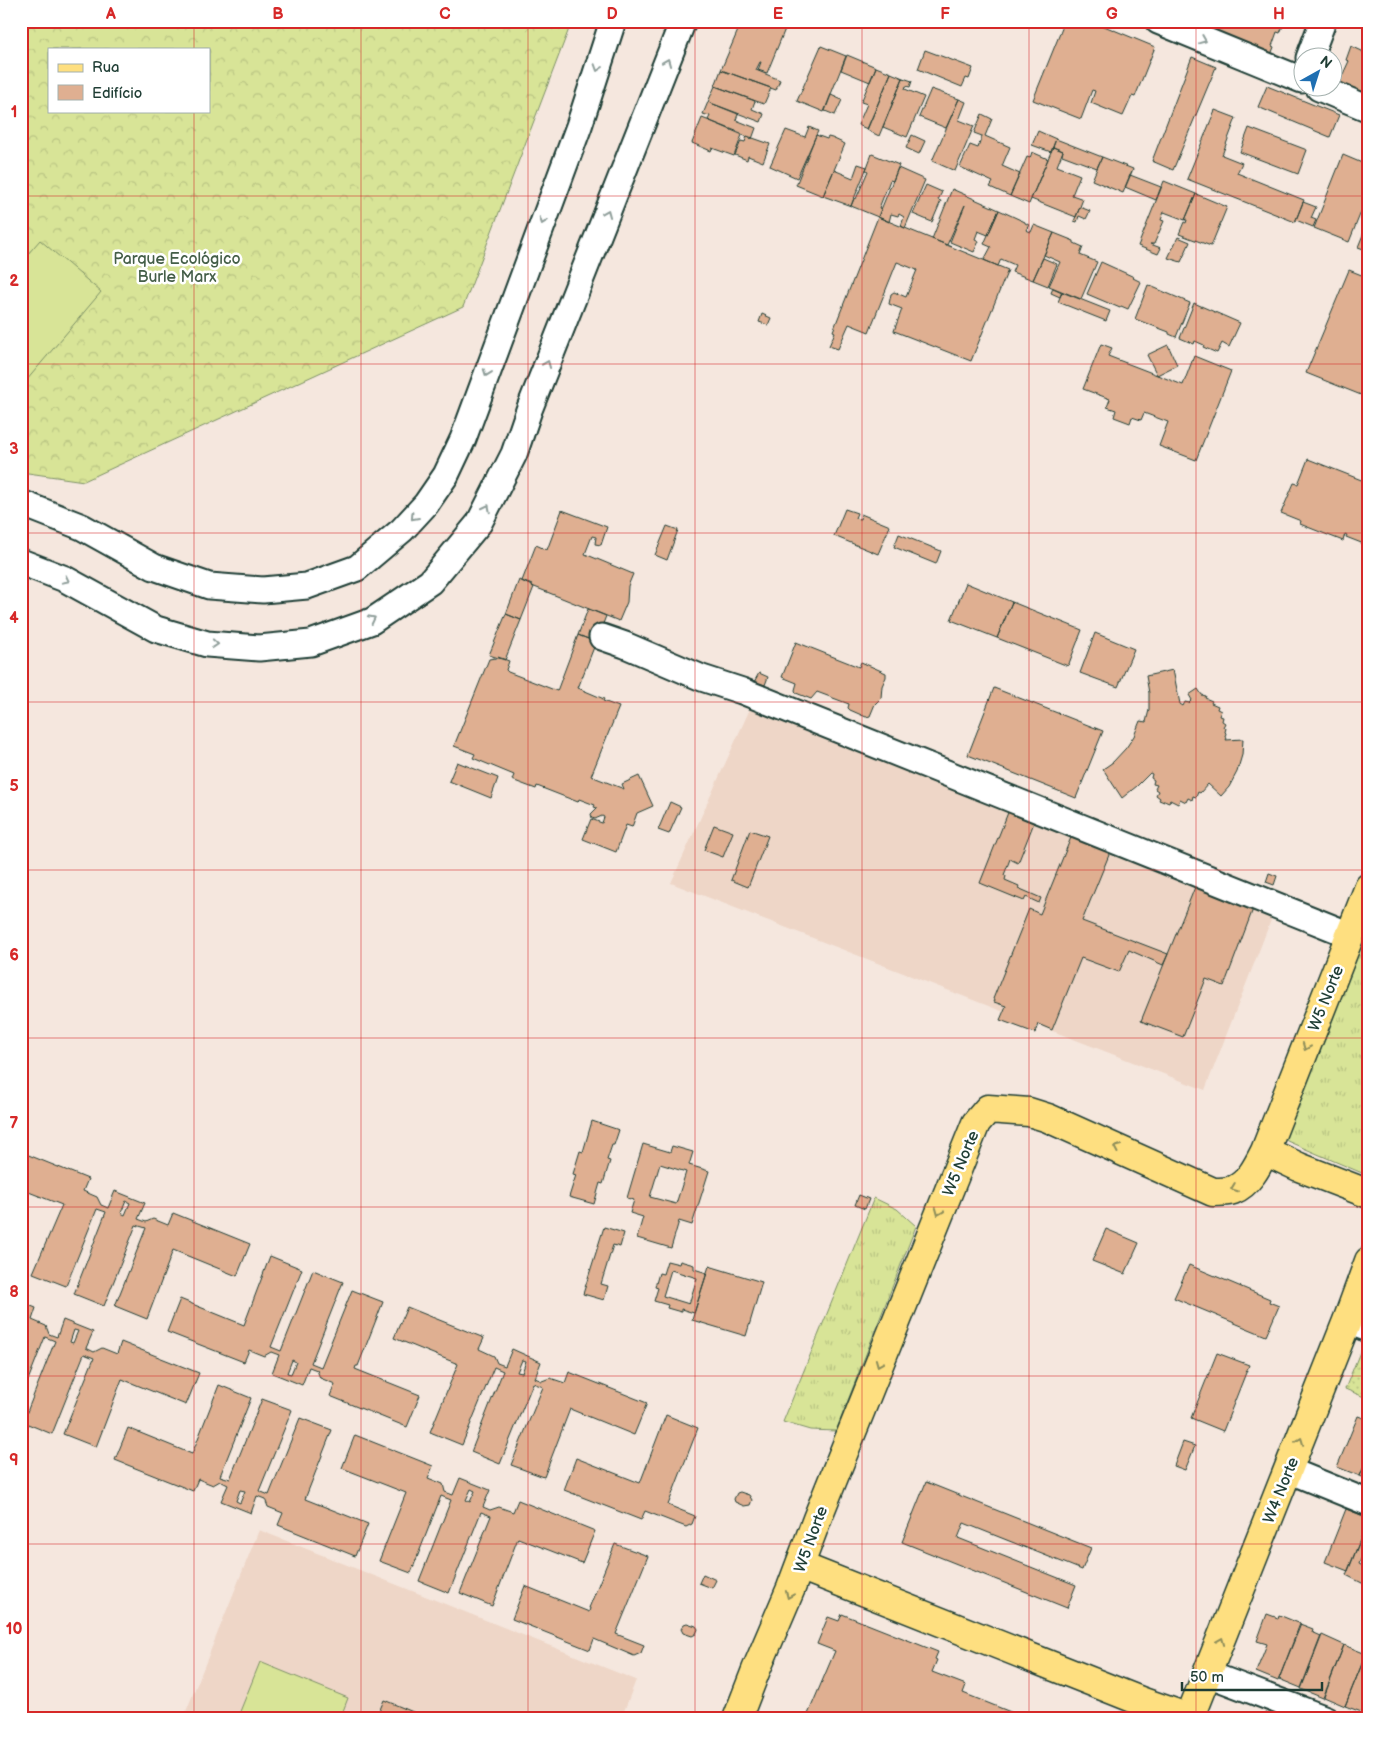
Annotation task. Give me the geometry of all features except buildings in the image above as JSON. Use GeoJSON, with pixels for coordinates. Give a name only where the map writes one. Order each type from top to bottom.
{"type":"FeatureCollection","features":[{"type":"Feature","properties":{"kind":"main road","name":"W5 Norte"},"geometry":{"type":"LineString","coordinates":[[737,1719],[800,1566],[817,1519],[976,1123],[988,1109],[1029,1112],[1048,1118],[1213,1192],[1232,1191],[1244,1184],[1257,1167],[1265,1151],[1369,887]]}},
{"type":"Feature","properties":{"kind":"main road"},"geometry":{"type":"LineString","coordinates":[[1265,1151],[1299,1167],[1369,1194]]}},
{"type":"Feature","properties":{"kind":"main road","name":"W4 Norte"},"geometry":{"type":"LineString","coordinates":[[1189,1719],[1288,1470],[1358,1325],[1369,1261]]}},
{"type":"Feature","properties":{"kind":"main road"},"geometry":{"type":"LineString","coordinates":[[800,1566],[1189,1719]]}},
{"type":"Feature","properties":{"kind":"street"},"geometry":{"type":"LineString","coordinates":[[21,503],[82,526],[154,566],[209,586],[263,590],[307,586],[357,568],[402,530],[426,504],[446,475],[466,430],[579,126],[613,21]]}},
{"type":"Feature","properties":{"kind":"street"},"geometry":{"type":"LineString","coordinates":[[21,562],[65,579],[156,629],[207,644],[259,648],[311,643],[372,621],[430,582],[479,523],[514,454],[529,410],[683,21]]}},
{"type":"Feature","properties":{"kind":"street"},"geometry":{"type":"LineString","coordinates":[[1158,21],[1292,70]]}},
{"type":"Feature","properties":{"kind":"street"},"geometry":{"type":"LineString","coordinates":[[1315,48],[1323,21]]}},
{"type":"Feature","properties":{"kind":"street"},"geometry":{"type":"LineString","coordinates":[[1342,94],[1369,108]]}},
{"type":"Feature","properties":{"kind":"street"},"geometry":{"type":"LineString","coordinates":[[602,637],[1350,934]]}},
{"type":"Feature","properties":{"kind":"street"},"geometry":{"type":"LineString","coordinates":[[1288,1470],[1369,1503]]}},
{"type":"Feature","properties":{"kind":"street"},"geometry":{"type":"LineString","coordinates":[[1208,1674],[1326,1719]]}},
{"type":"Feature","properties":{"kind":"shaded area"},"geometry":{"type":"Polygon","coordinates":[[[754,700],[1276,907],[1205,1090],[671,883],[754,700]]]}},
{"type":"Feature","properties":{"kind":"shaded area"},"geometry":{"type":"Polygon","coordinates":[[[259,1530],[636,1680],[621,1719],[183,1719],[259,1530]]]}},
{"type":"Feature","properties":{"kind":"green space","name":"Parque Ecológico Burle Marx"},"geometry":{"type":"Polygon","coordinates":[[[21,21],[572,21],[463,307],[84,481],[21,472],[21,21]]]}},
{"type":"Feature","properties":{"kind":"green space"},"geometry":{"type":"Polygon","coordinates":[[[40,240],[101,292],[21,387],[21,262],[40,240]]]}},
{"type":"Feature","properties":{"kind":"green space"},"geometry":{"type":"Polygon","coordinates":[[[1369,913],[1369,1169],[1362,1173],[1287,1141],[1281,1130],[1369,913]]]}},
{"type":"Feature","properties":{"kind":"green space"},"geometry":{"type":"Polygon","coordinates":[[[874,1198],[897,1209],[916,1226],[836,1431],[810,1430],[783,1422],[874,1198]]]}},
{"type":"Feature","properties":{"kind":"green space"},"geometry":{"type":"Polygon","coordinates":[[[1360,1352],[1369,1356],[1369,1399],[1345,1389],[1360,1352]]]}},
{"type":"Feature","properties":{"kind":"green space"},"geometry":{"type":"Polygon","coordinates":[[[260,1662],[348,1698],[340,1719],[237,1719],[260,1662]]]}}]}
